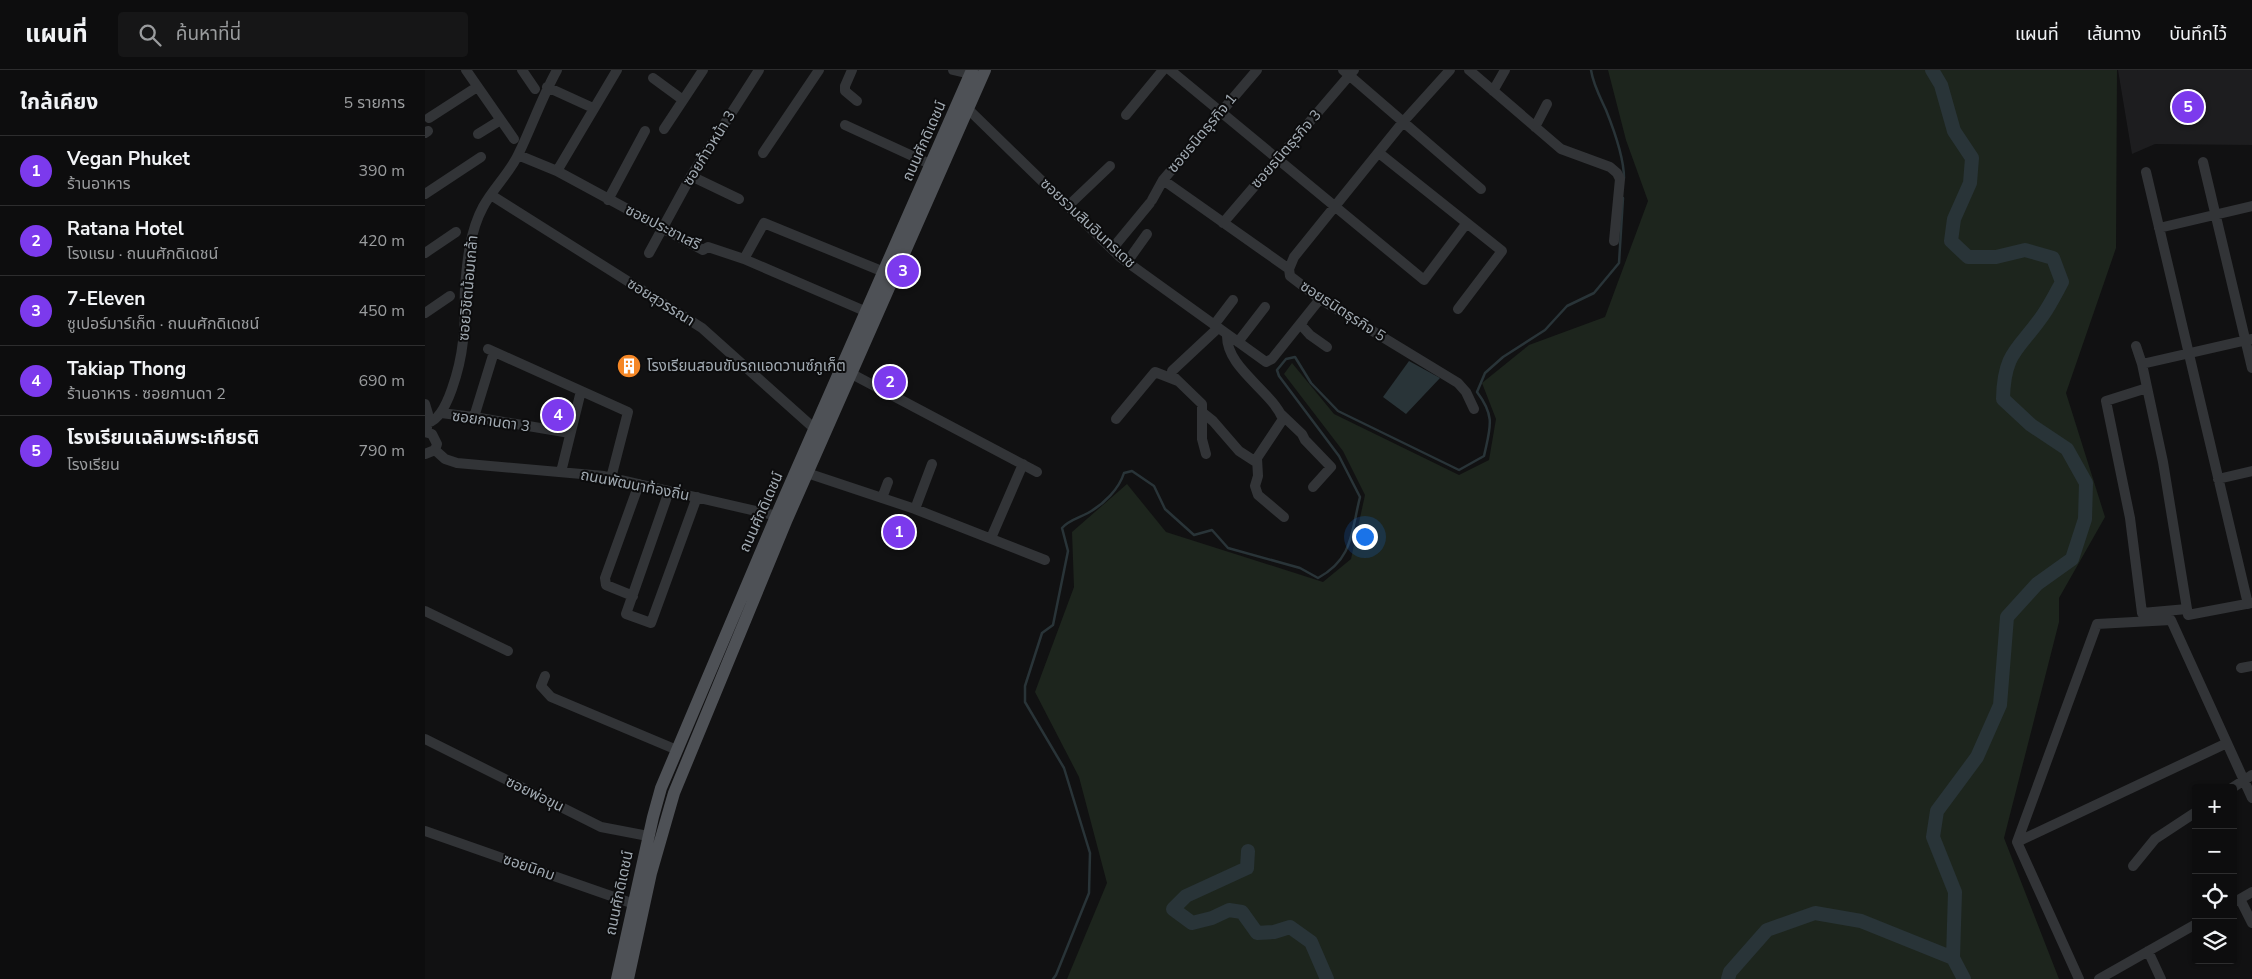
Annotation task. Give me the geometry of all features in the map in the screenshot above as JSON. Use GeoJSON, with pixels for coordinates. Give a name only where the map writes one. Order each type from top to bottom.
{"type":"FeatureCollection","features":[{"type":"Feature","properties":{"kind":"main road","name":"ถนนศักดิเดชน์"},"geometry":{"type":"LineString","coordinates":[[628,979],[651,874],[674,793],[816,430],[850,373],[985,70]]}},
{"type":"Feature","properties":{"kind":"main road","name":"ถนนศักดิเดชน์"},"geometry":{"type":"LineString","coordinates":[[617,979],[648,836],[661,788],[782,517],[807,472],[867,312],[971,72]]}},
{"type":"Feature","properties":{"kind":"street"},"geometry":{"type":"LineString","coordinates":[[466,70],[499,121],[514,139]]}},
{"type":"Feature","properties":{"kind":"street"},"geometry":{"type":"LineString","coordinates":[[522,70],[535,89]]}},
{"type":"Feature","properties":{"kind":"street","name":"ซอยวิชิตน้อมเกล้า"},"geometry":{"type":"LineString","coordinates":[[441,413],[456,376],[467,339],[465,288],[472,230],[483,206],[518,155],[547,87],[557,70]]}},
{"type":"Feature","properties":{"kind":"street"},"geometry":{"type":"LineString","coordinates":[[557,171],[617,70]]}},
{"type":"Feature","properties":{"kind":"street"},"geometry":{"type":"LineString","coordinates":[[664,129],[703,70]]}},
{"type":"Feature","properties":{"kind":"street","name":"ซอยก้าวหน้า 3"},"geometry":{"type":"LineString","coordinates":[[649,253],[691,176],[759,70]]}},
{"type":"Feature","properties":{"kind":"street"},"geometry":{"type":"LineString","coordinates":[[763,153],[819,70]]}},
{"type":"Feature","properties":{"kind":"street"},"geometry":{"type":"LineString","coordinates":[[852,70],[845,86],[845,91],[857,101]]}},
{"type":"Feature","properties":{"kind":"street"},"geometry":{"type":"LineString","coordinates":[[953,70],[971,72]]}},
{"type":"Feature","properties":{"kind":"street"},"geometry":{"type":"LineString","coordinates":[[1126,116],[1163,70]]}},
{"type":"Feature","properties":{"kind":"street"},"geometry":{"type":"LineString","coordinates":[[1170,70],[1424,280],[1466,224]]}},
{"type":"Feature","properties":{"kind":"street","name":"ซอยธนิตธุรกิจ 1"},"geometry":{"type":"LineString","coordinates":[[1112,249],[1151,202],[1163,180],[1257,70]]}},
{"type":"Feature","properties":{"kind":"street","name":"ซอยธนิตธุรกิจ 5"},"geometry":{"type":"LineString","coordinates":[[1449,70],[1403,122],[1294,257],[1289,269],[1289,276],[1320,299],[1458,383],[1466,392],[1474,409]]}},
{"type":"Feature","properties":{"kind":"street"},"geometry":{"type":"LineString","coordinates":[[1469,70],[1561,149],[1610,167],[1617,173],[1619,179],[1614,241]]}},
{"type":"Feature","properties":{"kind":"street"},"geometry":{"type":"LineString","coordinates":[[1493,90],[1505,70]]}},
{"type":"Feature","properties":{"kind":"street"},"geometry":{"type":"LineString","coordinates":[[1349,72],[1481,190]]}},
{"type":"Feature","properties":{"kind":"street","name":"ซอยธนิตธุรกิจ 3"},"geometry":{"type":"LineString","coordinates":[[1223,223],[1349,72]]}},
{"type":"Feature","properties":{"kind":"street"},"geometry":{"type":"LineString","coordinates":[[653,78],[683,100]]}},
{"type":"Feature","properties":{"kind":"street"},"geometry":{"type":"LineString","coordinates":[[429,118],[477,87]]}},
{"type":"Feature","properties":{"kind":"street"},"geometry":{"type":"LineString","coordinates":[[547,87],[593,108]]}},
{"type":"Feature","properties":{"kind":"street"},"geometry":{"type":"LineString","coordinates":[[1535,127],[1547,104]]}},
{"type":"Feature","properties":{"kind":"street","name":"ซอยรวมสินอินทรเดช"},"geometry":{"type":"LineString","coordinates":[[968,109],[1127,262],[1266,362],[1272,359],[1303,320]]}},
{"type":"Feature","properties":{"kind":"street"},"geometry":{"type":"LineString","coordinates":[[478,134],[499,121]]}},
{"type":"Feature","properties":{"kind":"street"},"geometry":{"type":"LineString","coordinates":[[845,125],[932,164]]}},
{"type":"Feature","properties":{"kind":"street"},"geometry":{"type":"LineString","coordinates":[[608,200],[645,131]]}},
{"type":"Feature","properties":{"kind":"street"},"geometry":{"type":"LineString","coordinates":[[1379,153],[1502,251],[1458,309]]}},
{"type":"Feature","properties":{"kind":"street","name":"ซอยประชาเสรี"},"geometry":{"type":"LineString","coordinates":[[518,155],[557,171],[703,250],[708,246],[744,259],[867,312]]}},
{"type":"Feature","properties":{"kind":"street"},"geometry":{"type":"LineString","coordinates":[[425,194],[481,157]]}},
{"type":"Feature","properties":{"kind":"street"},"geometry":{"type":"LineString","coordinates":[[2203,162],[2249,340],[2252,368]]}},
{"type":"Feature","properties":{"kind":"street"},"geometry":{"type":"LineString","coordinates":[[1069,206],[1110,166]]}},
{"type":"Feature","properties":{"kind":"street"},"geometry":{"type":"LineString","coordinates":[[2136,346],[2142,364],[2163,462],[2188,615],[2250,604],[2218,479],[2145,172]]}},
{"type":"Feature","properties":{"kind":"street"},"geometry":{"type":"LineString","coordinates":[[691,176],[739,198]]}},
{"type":"Feature","properties":{"kind":"street"},"geometry":{"type":"LineString","coordinates":[[1163,180],[1289,269]]}},
{"type":"Feature","properties":{"kind":"street","name":"ซอยสุวรรณา"},"geometry":{"type":"LineString","coordinates":[[491,195],[702,328],[816,430]]}},
{"type":"Feature","properties":{"kind":"street"},"geometry":{"type":"LineString","coordinates":[[2159,228],[2252,206]]}},
{"type":"Feature","properties":{"kind":"street"},"geometry":{"type":"LineString","coordinates":[[744,259],[764,223],[884,272]]}},
{"type":"Feature","properties":{"kind":"street"},"geometry":{"type":"LineString","coordinates":[[425,253],[456,232]]}},
{"type":"Feature","properties":{"kind":"street"},"geometry":{"type":"LineString","coordinates":[[1127,262],[1147,234]]}},
{"type":"Feature","properties":{"kind":"street"},"geometry":{"type":"LineString","coordinates":[[425,313],[449,296]]}},
{"type":"Feature","properties":{"kind":"street"},"geometry":{"type":"LineString","coordinates":[[1320,299],[1301,325],[1308,333],[1327,347]]}},
{"type":"Feature","properties":{"kind":"street"},"geometry":{"type":"LineString","coordinates":[[1206,454],[1202,439],[1202,404],[1173,375],[1173,369],[1216,326],[1233,300]]}},
{"type":"Feature","properties":{"kind":"street"},"geometry":{"type":"LineString","coordinates":[[1238,342],[1265,307]]}},
{"type":"Feature","properties":{"kind":"street"},"geometry":{"type":"LineString","coordinates":[[1227,335],[1227,342],[1246,374],[1273,400],[1281,414],[1302,434],[1305,440],[1331,467],[1313,487]]}},
{"type":"Feature","properties":{"kind":"street"},"geometry":{"type":"LineString","coordinates":[[2142,364],[2249,340]]}},
{"type":"Feature","properties":{"kind":"street"},"geometry":{"type":"LineString","coordinates":[[474,417],[491,350],[628,412],[611,478]]}},
{"type":"Feature","properties":{"kind":"street"},"geometry":{"type":"LineString","coordinates":[[1116,419],[1155,372],[1179,381]]}},
{"type":"Feature","properties":{"kind":"street"},"geometry":{"type":"LineString","coordinates":[[850,373],[1037,472]]}},
{"type":"Feature","properties":{"kind":"street"},"geometry":{"type":"LineString","coordinates":[[2147,388],[2106,401],[2130,518],[2142,613],[2187,609]]}},
{"type":"Feature","properties":{"kind":"street"},"geometry":{"type":"LineString","coordinates":[[561,472],[581,391]]}},
{"type":"Feature","properties":{"kind":"street"},"geometry":{"type":"LineString","coordinates":[[425,404],[428,414],[426,428]]}},
{"type":"Feature","properties":{"kind":"street"},"geometry":{"type":"LineString","coordinates":[[1203,412],[1239,451],[1256,462]]}},
{"type":"Feature","properties":{"kind":"street"},"geometry":{"type":"LineString","coordinates":[[426,428],[441,413]]}},
{"type":"Feature","properties":{"kind":"street","name":"ซอยกานดา 3"},"geometry":{"type":"LineString","coordinates":[[441,413],[570,433]]}},
{"type":"Feature","properties":{"kind":"street"},"geometry":{"type":"LineString","coordinates":[[1281,414],[1281,422],[1258,456],[1256,462],[1258,476],[1255,486],[1258,496],[1284,517]]}},
{"type":"Feature","properties":{"kind":"street"},"geometry":{"type":"LineString","coordinates":[[425,454],[435,450],[436,439],[426,428]]}},
{"type":"Feature","properties":{"kind":"street","name":"ถนนพัฒนาท้องถิ่น"},"geometry":{"type":"LineString","coordinates":[[435,450],[457,464],[611,478],[782,517]]}},
{"type":"Feature","properties":{"kind":"street"},"geometry":{"type":"LineString","coordinates":[[915,509],[932,464]]}},
{"type":"Feature","properties":{"kind":"street"},"geometry":{"type":"LineString","coordinates":[[991,538],[1023,464]]}},
{"type":"Feature","properties":{"kind":"street"},"geometry":{"type":"LineString","coordinates":[[2218,479],[2252,471]]}},
{"type":"Feature","properties":{"kind":"street"},"geometry":{"type":"LineString","coordinates":[[807,472],[915,509],[1045,560]]}},
{"type":"Feature","properties":{"kind":"street"},"geometry":{"type":"LineString","coordinates":[[882,498],[888,482]]}},
{"type":"Feature","properties":{"kind":"street"},"geometry":{"type":"LineString","coordinates":[[633,596],[606,585],[605,578],[639,484]]}},
{"type":"Feature","properties":{"kind":"street"},"geometry":{"type":"LineString","coordinates":[[669,491],[626,614],[651,623],[697,497]]}},
{"type":"Feature","properties":{"kind":"street"},"geometry":{"type":"LineString","coordinates":[[425,611],[508,652]]}},
{"type":"Feature","properties":{"kind":"street"},"geometry":{"type":"LineString","coordinates":[[2079,979],[2017,842],[2097,624],[2171,620],[2227,743],[2248,778],[2252,798]]}},
{"type":"Feature","properties":{"kind":"street"},"geometry":{"type":"LineString","coordinates":[[2241,668],[2252,666]]}},
{"type":"Feature","properties":{"kind":"street"},"geometry":{"type":"LineString","coordinates":[[545,676],[541,686],[551,697],[677,750]]}},
{"type":"Feature","properties":{"kind":"street","name":"ซอยพ่อขุน"},"geometry":{"type":"LineString","coordinates":[[425,739],[601,827],[648,836]]}},
{"type":"Feature","properties":{"kind":"street"},"geometry":{"type":"LineString","coordinates":[[2017,842],[2227,743]]}},
{"type":"Feature","properties":{"kind":"street"},"geometry":{"type":"LineString","coordinates":[[2237,785],[2248,778]]}},
{"type":"Feature","properties":{"kind":"street"},"geometry":{"type":"LineString","coordinates":[[2133,866],[2155,839],[2192,815]]}},
{"type":"Feature","properties":{"kind":"street","name":"ซอยนิคม"},"geometry":{"type":"LineString","coordinates":[[425,831],[633,904]]}},
{"type":"Feature","properties":{"kind":"street"},"geometry":{"type":"LineString","coordinates":[[2252,892],[2237,901],[2252,923]]}},
{"type":"Feature","properties":{"kind":"street"},"geometry":{"type":"LineString","coordinates":[[2099,979],[2192,926]]}},
{"type":"Feature","properties":{"kind":"street"},"geometry":{"type":"LineString","coordinates":[[2148,951],[2161,979]]}},
{"type":"Feature","properties":{"kind":"shaded area"},"geometry":{"type":"Polygon","coordinates":[[[1608,70],[2117,70],[2116,248],[2066,393],[2105,517],[2059,598],[2059,622],[2004,838],[2059,979],[1067,979],[1107,883],[1079,777],[1035,692],[1074,587],[1072,532],[1127,484],[1166,532],[1323,582],[1351,559],[1365,495],[1343,451],[1284,374],[1292,363],[1334,414],[1459,475],[1489,460],[1496,419],[1482,383],[1529,345],[1605,317],[1648,201],[1626,140],[1608,70]]]}},
{"type":"Feature","properties":{"kind":"shaded area"},"geometry":{"type":"Polygon","coordinates":[[[2118,70],[2252,70],[2252,145],[2155,144],[2132,154],[2118,70]]]}},
{"type":"Feature","properties":{"kind":"shaded area"},"geometry":{"type":"Polygon","coordinates":[[[1409,361],[1440,378],[1406,414],[1383,397],[1409,361]]]}},
{"type":"Feature","properties":{"kind":"waterway"},"geometry":{"type":"LineString","coordinates":[[1591,70],[1618,144],[1624,178]]}},
{"type":"Feature","properties":{"kind":"waterway"},"geometry":{"type":"LineString","coordinates":[[1932,70],[1941,85],[1954,131],[1972,158],[1970,183],[1954,219],[1951,241],[1968,257],[1996,257],[2025,250],[2053,258],[2062,282],[2046,311],[2014,352],[2006,371],[2003,399],[2031,425],[2067,449],[2086,483],[2085,519],[2072,559],[2037,584],[2007,617],[2000,705],[1977,757],[1937,811],[1933,837],[1955,892],[1953,958],[1964,979]]}},
{"type":"Feature","properties":{"kind":"waterway"},"geometry":{"type":"LineString","coordinates":[[1053,979],[1089,893],[1090,853],[1064,768],[1025,702],[1025,686],[1042,633],[1053,625],[1068,551],[1062,528],[1100,505],[1115,490],[1124,473],[1132,471],[1154,486],[1165,509],[1194,535],[1212,530],[1228,548],[1300,568],[1318,578],[1329,571],[1344,554],[1349,544],[1360,497],[1339,456],[1279,376],[1277,370],[1286,359],[1295,357],[1311,383],[1338,411],[1459,470],[1484,456],[1490,423],[1487,409],[1477,392],[1485,373],[1503,357],[1545,330],[1567,306],[1594,293],[1619,263],[1623,198]]}},
{"type":"Feature","properties":{"kind":"waterway"},"geometry":{"type":"LineString","coordinates":[[1248,851],[1247,868],[1186,896],[1173,909],[1192,923],[1212,918],[1229,910],[1242,912],[1257,933],[1274,932],[1290,927],[1311,942],[1327,979]]}},
{"type":"Feature","properties":{"kind":"waterway"},"geometry":{"type":"LineString","coordinates":[[1728,979],[1730,972],[1767,930],[1815,913],[1861,921],[1953,958]]}},
{"type":"Feature","properties":{"kind":"place","name":"โรงเรียนเฉลิมพระเกียรติ"},"geometry":{"type":"Point","coordinates":[2188,107]}},
{"type":"Feature","properties":{"kind":"place","name":"7-Eleven"},"geometry":{"type":"Point","coordinates":[903,271]}},
{"type":"Feature","properties":{"kind":"place","name":"โรงเรียนสอนขับรถแอดวานซ์ภูเก็ต"},"geometry":{"type":"Point","coordinates":[629,366]}},
{"type":"Feature","properties":{"kind":"place","name":"Ratana Hotel"},"geometry":{"type":"Point","coordinates":[890,382]}},
{"type":"Feature","properties":{"kind":"place","name":"Takiap Thong"},"geometry":{"type":"Point","coordinates":[558,415]}},
{"type":"Feature","properties":{"kind":"place","name":"Vegan Phuket"},"geometry":{"type":"Point","coordinates":[899,532]}}]}
